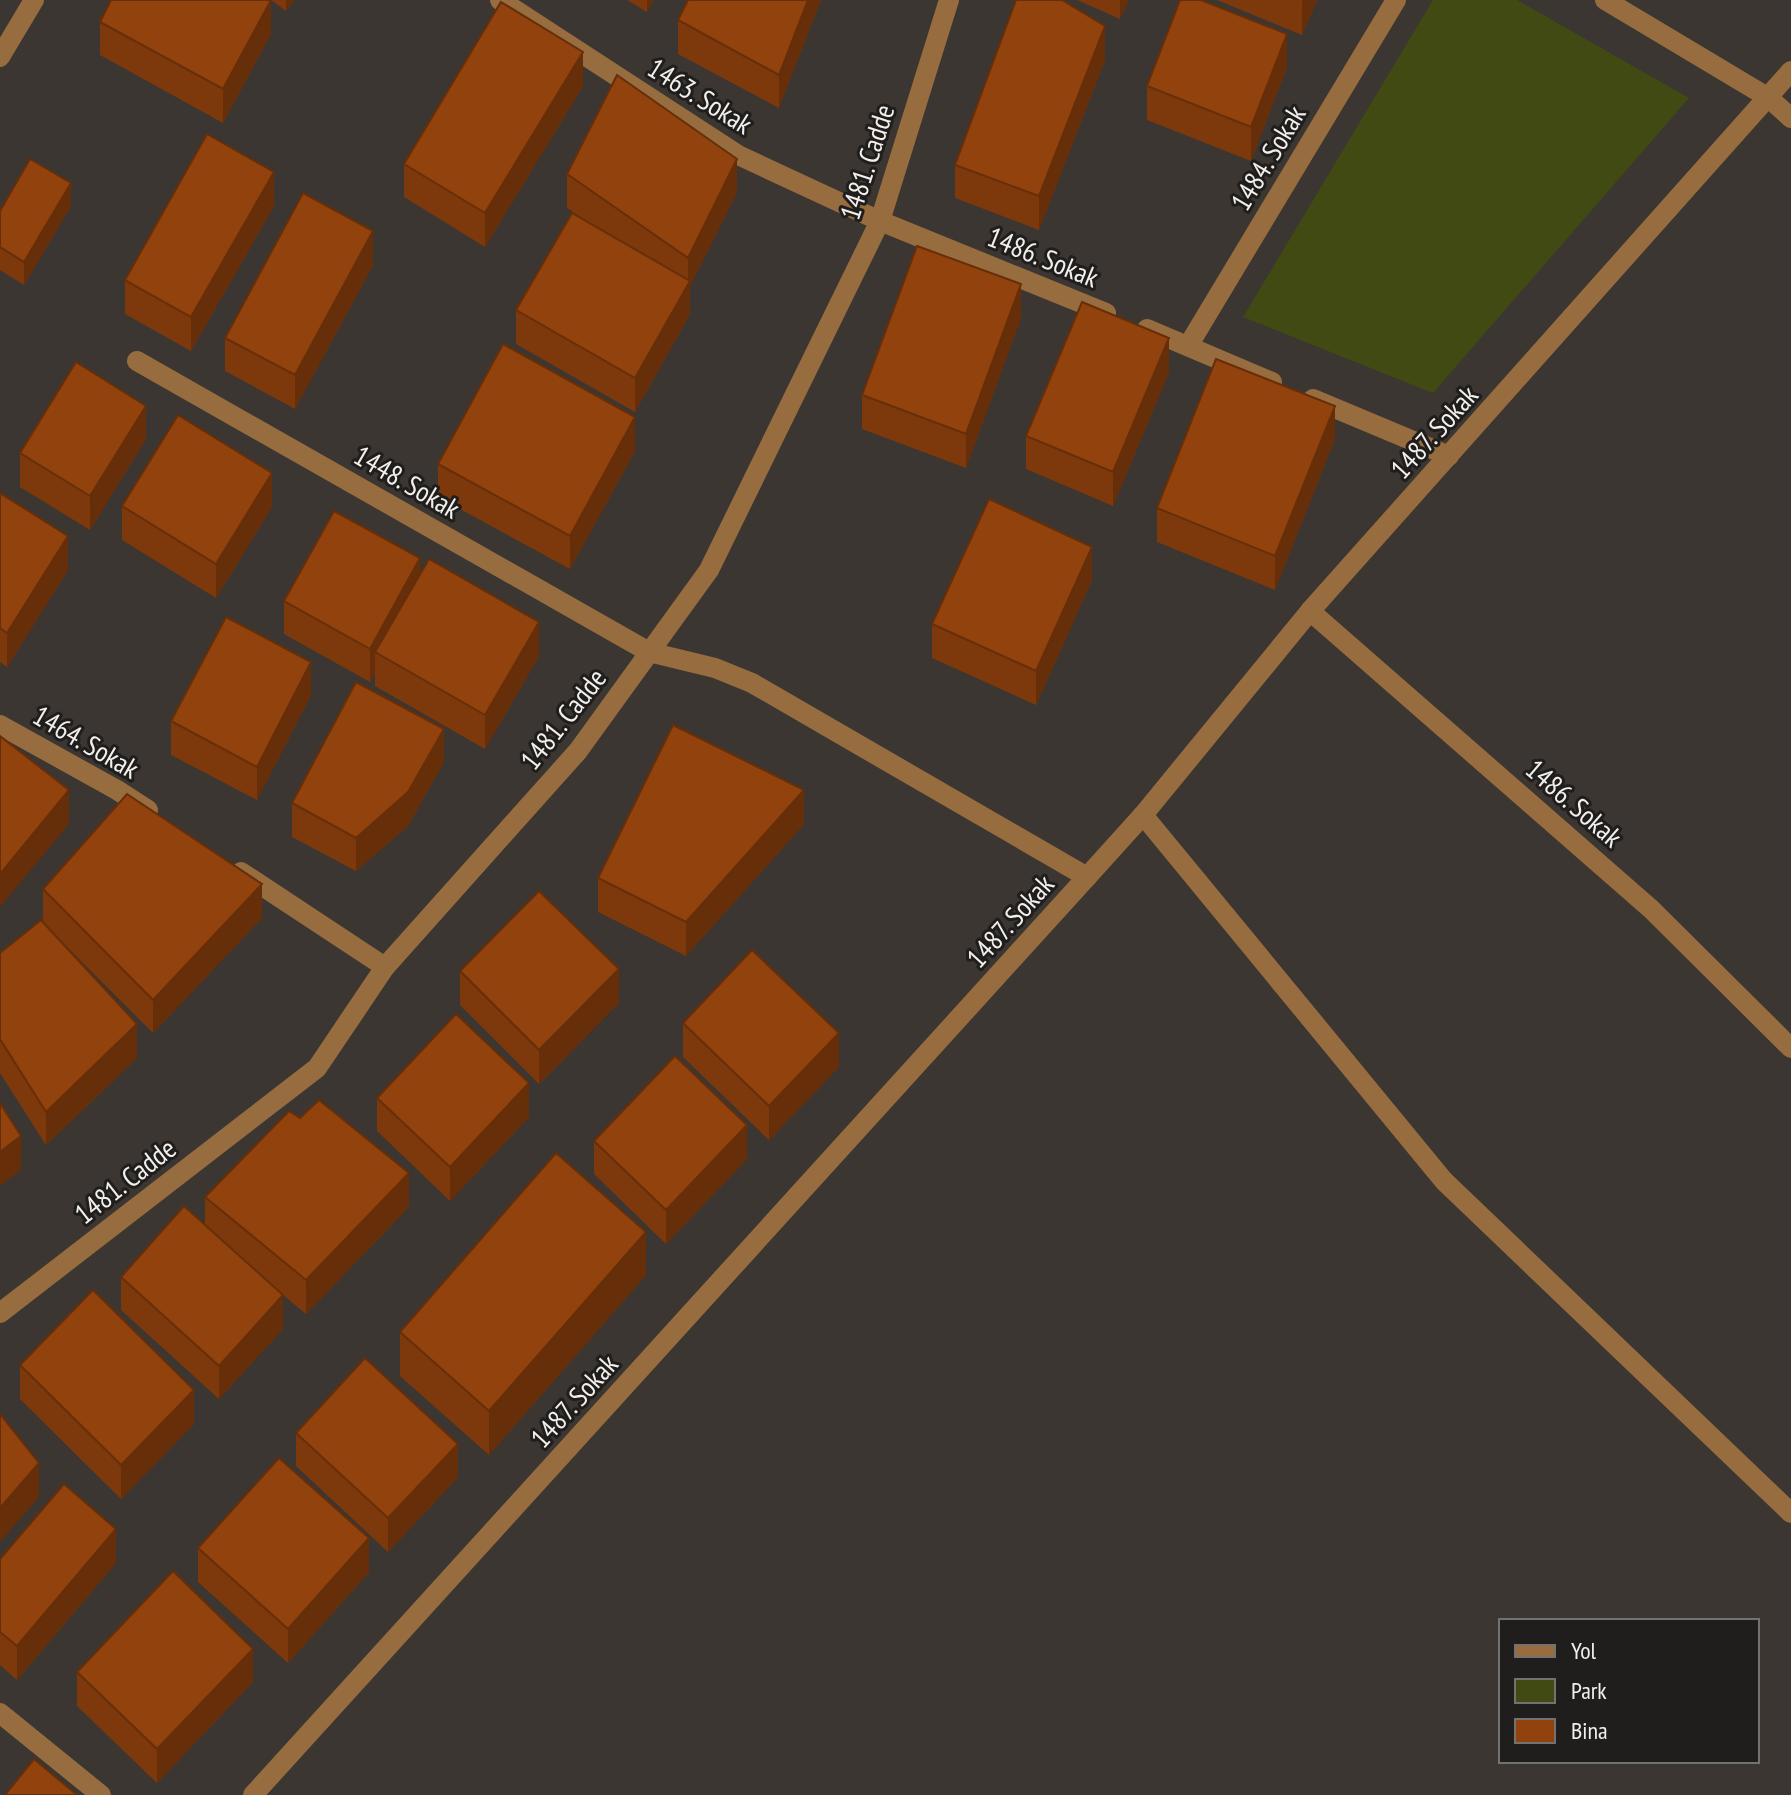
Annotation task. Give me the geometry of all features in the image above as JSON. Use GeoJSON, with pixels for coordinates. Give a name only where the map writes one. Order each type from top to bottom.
{"type":"FeatureCollection","features":[{"type":"Feature","properties":{"kind":"street"},"geometry":{"type":"LineString","coordinates":[[0,57],[34,0]]}},
{"type":"Feature","properties":{"kind":"street","name":"1463. Sokak"},"geometry":{"type":"LineString","coordinates":[[500,0],[738,155],[880,221]]}},
{"type":"Feature","properties":{"kind":"street","name":"1481. Cadde"},"geometry":{"type":"LineString","coordinates":[[0,1313],[317,1068],[385,967],[578,751],[709,570],[880,221],[949,0]]}},
{"type":"Feature","properties":{"kind":"street","name":"1484. Sokak"},"geometry":{"type":"LineString","coordinates":[[1188,346],[1396,0]]}},
{"type":"Feature","properties":{"kind":"street"},"geometry":{"type":"LineString","coordinates":[[1605,0],[1769,98],[1791,118]]}},
{"type":"Feature","properties":{"kind":"street","name":"1487. Sokak"},"geometry":{"type":"LineString","coordinates":[[253,1795],[1143,815],[1310,611],[1791,71]]}},
{"type":"Feature","properties":{"kind":"street","name":"1486. Sokak"},"geometry":{"type":"LineString","coordinates":[[880,221],[1449,456]]}},
{"type":"Feature","properties":{"kind":"street","name":"1448. Sokak"},"geometry":{"type":"LineString","coordinates":[[137,361],[649,652],[715,668],[752,683],[1087,877]]}},
{"type":"Feature","properties":{"kind":"street","name":"1486. Sokak"},"geometry":{"type":"LineString","coordinates":[[1310,611],[1651,909],[1791,1048]]}},
{"type":"Feature","properties":{"kind":"street","name":"1464. Sokak"},"geometry":{"type":"LineString","coordinates":[[0,725],[117,790],[168,824]]}},
{"type":"Feature","properties":{"kind":"street"},"geometry":{"type":"LineString","coordinates":[[1143,815],[1444,1181],[1791,1513]]}},
{"type":"Feature","properties":{"kind":"street"},"geometry":{"type":"LineString","coordinates":[[219,857],[385,967]]}},
{"type":"Feature","properties":{"kind":"street"},"geometry":{"type":"LineString","coordinates":[[0,1713],[101,1795]]}},
{"type":"Feature","properties":{"kind":"green space"},"geometry":{"type":"Polygon","coordinates":[[[1433,0],[1517,0],[1689,98],[1433,393],[1243,317],[1433,0]]]}},
{"type":"Feature","properties":{"kind":"building"},"geometry":{"type":"Polygon","coordinates":[[[111,0],[271,0],[223,89],[100,22],[111,0]]]}},
{"type":"Feature","properties":{"kind":"building"},"geometry":{"type":"Polygon","coordinates":[[[688,0],[808,0],[779,75],[678,20],[688,0]]]}},
{"type":"Feature","properties":{"kind":"building"},"geometry":{"type":"Polygon","coordinates":[[[1016,0],[1062,0],[1105,26],[1039,196],[955,165],[1016,0]]]}},
{"type":"Feature","properties":{"kind":"building"},"geometry":{"type":"Polygon","coordinates":[[[1180,0],[1201,0],[1287,34],[1251,127],[1147,86],[1180,0]]]}},
{"type":"Feature","properties":{"kind":"building"},"geometry":{"type":"Polygon","coordinates":[[[501,2],[583,52],[485,213],[404,164],[501,2]]]}},
{"type":"Feature","properties":{"kind":"building"},"geometry":{"type":"Polygon","coordinates":[[[617,75],[737,159],[688,258],[567,174],[617,75]]]}},
{"type":"Feature","properties":{"kind":"building"},"geometry":{"type":"Polygon","coordinates":[[[207,134],[274,172],[191,317],[125,280],[207,134]]]}},
{"type":"Feature","properties":{"kind":"building"},"geometry":{"type":"Polygon","coordinates":[[[30,159],[71,183],[24,262],[0,247],[0,211],[30,159]]]}},
{"type":"Feature","properties":{"kind":"building"},"geometry":{"type":"Polygon","coordinates":[[[303,193],[373,231],[295,375],[225,338],[303,193]]]}},
{"type":"Feature","properties":{"kind":"building"},"geometry":{"type":"Polygon","coordinates":[[[572,213],[690,281],[635,378],[516,310],[572,213]]]}},
{"type":"Feature","properties":{"kind":"building"},"geometry":{"type":"Polygon","coordinates":[[[917,246],[1021,284],[966,434],[862,395],[917,246]]]}},
{"type":"Feature","properties":{"kind":"building"},"geometry":{"type":"Polygon","coordinates":[[[1082,302],[1169,338],[1113,472],[1026,436],[1082,302]]]}},
{"type":"Feature","properties":{"kind":"building"},"geometry":{"type":"Polygon","coordinates":[[[503,344],[635,417],[570,536],[438,464],[503,344]]]}},
{"type":"Feature","properties":{"kind":"building"},"geometry":{"type":"Polygon","coordinates":[[[1216,359],[1335,406],[1275,556],[1157,508],[1216,359]]]}},
{"type":"Feature","properties":{"kind":"building"},"geometry":{"type":"Polygon","coordinates":[[[76,362],[146,406],[90,496],[20,453],[76,362]]]}},
{"type":"Feature","properties":{"kind":"building"},"geometry":{"type":"Polygon","coordinates":[[[178,415],[272,473],[216,564],[122,506],[178,415]]]}},
{"type":"Feature","properties":{"kind":"building"},"geometry":{"type":"Polygon","coordinates":[[[0,493],[68,536],[7,633],[0,628],[0,493]]]}},
{"type":"Feature","properties":{"kind":"building"},"geometry":{"type":"Polygon","coordinates":[[[989,499],[1092,547],[1036,671],[932,624],[989,499]]]}},
{"type":"Feature","properties":{"kind":"building"},"geometry":{"type":"Polygon","coordinates":[[[334,511],[420,558],[370,649],[284,601],[334,511]]]}},
{"type":"Feature","properties":{"kind":"building"},"geometry":{"type":"Polygon","coordinates":[[[429,559],[539,622],[485,715],[375,652],[429,559]]]}},
{"type":"Feature","properties":{"kind":"building"},"geometry":{"type":"Polygon","coordinates":[[[226,617],[311,662],[257,767],[171,721],[226,617]]]}},
{"type":"Feature","properties":{"kind":"building"},"geometry":{"type":"Polygon","coordinates":[[[356,682],[444,729],[408,792],[356,838],[292,803],[356,682]]]}},
{"type":"Feature","properties":{"kind":"building"},"geometry":{"type":"Polygon","coordinates":[[[673,725],[804,790],[686,922],[598,878],[673,725]]]}},
{"type":"Feature","properties":{"kind":"building"},"geometry":{"type":"Polygon","coordinates":[[[0,736],[69,790],[0,874],[0,736]]]}},
{"type":"Feature","properties":{"kind":"building"},"geometry":{"type":"Polygon","coordinates":[[[127,794],[262,884],[153,1000],[43,889],[127,794]]]}},
{"type":"Feature","properties":{"kind":"building"},"geometry":{"type":"Polygon","coordinates":[[[539,891],[619,969],[539,1050],[460,971],[539,891]]]}},
{"type":"Feature","properties":{"kind":"building"},"geometry":{"type":"Polygon","coordinates":[[[41,920],[137,1024],[46,1112],[0,1039],[0,953],[41,920]]]}},
{"type":"Feature","properties":{"kind":"building"},"geometry":{"type":"Polygon","coordinates":[[[752,950],[839,1033],[769,1106],[683,1023],[752,950]]]}},
{"type":"Feature","properties":{"kind":"building"},"geometry":{"type":"Polygon","coordinates":[[[456,1014],[529,1083],[450,1167],[377,1098],[456,1014]]]}},
{"type":"Feature","properties":{"kind":"building"},"geometry":{"type":"Polygon","coordinates":[[[675,1056],[747,1125],[666,1210],[594,1141],[675,1056]]]}},
{"type":"Feature","properties":{"kind":"building"},"geometry":{"type":"Polygon","coordinates":[[[319,1100],[409,1173],[306,1280],[205,1197],[289,1111],[300,1118],[319,1100]]]}},
{"type":"Feature","properties":{"kind":"building"},"geometry":{"type":"Polygon","coordinates":[[[0,1103],[21,1136],[0,1152],[0,1103]]]}},
{"type":"Feature","properties":{"kind":"building"},"geometry":{"type":"Polygon","coordinates":[[[556,1153],[646,1232],[489,1411],[400,1332],[556,1153]]]}},
{"type":"Feature","properties":{"kind":"building"},"geometry":{"type":"Polygon","coordinates":[[[184,1206],[283,1295],[219,1366],[121,1277],[184,1206]]]}},
{"type":"Feature","properties":{"kind":"building"},"geometry":{"type":"Polygon","coordinates":[[[93,1290],[194,1390],[121,1465],[20,1365],[93,1290]]]}},
{"type":"Feature","properties":{"kind":"building"},"geometry":{"type":"Polygon","coordinates":[[[365,1358],[458,1444],[388,1518],[296,1433],[365,1358]]]}},
{"type":"Feature","properties":{"kind":"building"},"geometry":{"type":"Polygon","coordinates":[[[0,1414],[39,1463],[0,1508],[0,1414]]]}},
{"type":"Feature","properties":{"kind":"building"},"geometry":{"type":"Polygon","coordinates":[[[279,1458],[369,1538],[288,1629],[198,1548],[279,1458]]]}},
{"type":"Feature","properties":{"kind":"building"},"geometry":{"type":"Polygon","coordinates":[[[64,1484],[116,1529],[17,1646],[0,1632],[0,1559],[64,1484]]]}},
{"type":"Feature","properties":{"kind":"building"},"geometry":{"type":"Polygon","coordinates":[[[173,1571],[253,1649],[157,1749],[77,1672],[173,1571]]]}},
{"type":"Feature","properties":{"kind":"building"},"geometry":{"type":"Polygon","coordinates":[[[34,1759],[77,1795],[5,1795],[34,1759]]]}}]}
